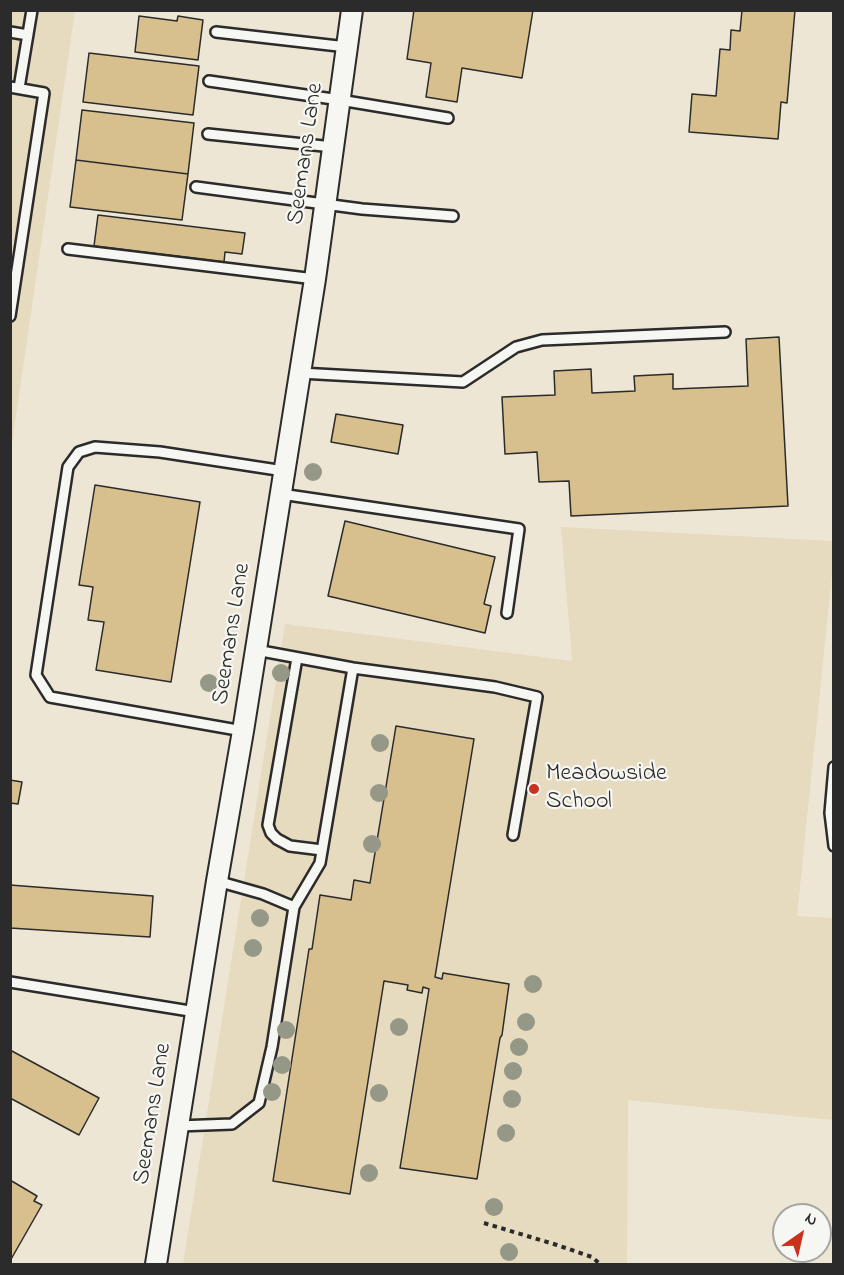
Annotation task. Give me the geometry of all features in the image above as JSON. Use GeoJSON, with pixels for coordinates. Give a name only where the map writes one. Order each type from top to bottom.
{"type":"FeatureCollection","features":[{"type":"Feature","properties":{"kind":"street","name":"Seemans Lane"},"geometry":{"type":"LineString","coordinates":[[156,1264],[216,881],[243,731],[315,279],[352,10]]}},
{"type":"Feature","properties":{"kind":"lane"},"geometry":{"type":"LineString","coordinates":[[10,316],[44,93],[15,88],[32,10]]}},
{"type":"Feature","properties":{"kind":"lane"},"geometry":{"type":"LineString","coordinates":[[10,32],[28,35]]}},
{"type":"Feature","properties":{"kind":"lane"},"geometry":{"type":"LineString","coordinates":[[216,32],[347,47]]}},
{"type":"Feature","properties":{"kind":"lane"},"geometry":{"type":"LineString","coordinates":[[209,81],[448,118]]}},
{"type":"Feature","properties":{"kind":"lane"},"geometry":{"type":"LineString","coordinates":[[208,134],[333,147]]}},
{"type":"Feature","properties":{"kind":"lane"},"geometry":{"type":"LineString","coordinates":[[196,187],[362,208],[453,216]]}},
{"type":"Feature","properties":{"kind":"lane"},"geometry":{"type":"LineString","coordinates":[[68,249],[315,279]]}},
{"type":"Feature","properties":{"kind":"lane"},"geometry":{"type":"LineString","coordinates":[[300,373],[463,382],[516,347],[542,340],[725,332]]}},
{"type":"Feature","properties":{"kind":"lane"},"geometry":{"type":"LineString","coordinates":[[243,731],[50,697],[45,690],[36,675],[68,467],[79,452],[95,447],[160,452],[284,471]]}},
{"type":"Feature","properties":{"kind":"lane"},"geometry":{"type":"LineString","coordinates":[[281,494],[519,529],[507,613]]}},
{"type":"Feature","properties":{"kind":"lane"},"geometry":{"type":"LineString","coordinates":[[256,650],[353,668],[495,687],[537,698],[513,835]]}},
{"type":"Feature","properties":{"kind":"lane"},"geometry":{"type":"LineString","coordinates":[[297,658],[268,825],[271,833],[277,839],[290,846],[322,850]]}},
{"type":"Feature","properties":{"kind":"lane"},"geometry":{"type":"LineString","coordinates":[[178,1126],[232,1124],[259,1103],[272,1047],[294,907],[321,863],[353,668]]}},
{"type":"Feature","properties":{"kind":"lane"},"geometry":{"type":"LineString","coordinates":[[834,767],[830,813],[834,846]]}},
{"type":"Feature","properties":{"kind":"lane"},"geometry":{"type":"LineString","coordinates":[[216,881],[263,894],[294,907]]}},
{"type":"Feature","properties":{"kind":"lane"},"geometry":{"type":"LineString","coordinates":[[10,982],[196,1012]]}},
{"type":"Feature","properties":{"kind":"path"},"geometry":{"type":"LineString","coordinates":[[484,1223],[592,1257],[600,1264]]}},
{"type":"Feature","properties":{"kind":"shaded area"},"geometry":{"type":"Polygon","coordinates":[[[11,11],[75,11],[11,450],[11,11]]]}},
{"type":"Feature","properties":{"kind":"shaded area","name":"Meadowside School"},"geometry":{"type":"Polygon","coordinates":[[[561,527],[833,541],[833,564],[797,916],[833,918],[833,1120],[628,1100],[627,1264],[183,1264],[285,624],[572,661],[561,527]]]}},
{"type":"Feature","properties":{"kind":"building"},"geometry":{"type":"Polygon","coordinates":[[[414,10],[533,10],[522,78],[462,68],[457,102],[426,97],[431,63],[407,59],[414,10]]]}},
{"type":"Feature","properties":{"kind":"building"},"geometry":{"type":"Polygon","coordinates":[[[742,10],[795,10],[787,103],[781,102],[778,139],[689,132],[692,94],[716,96],[720,49],[730,50],[731,30],[740,31],[742,10]]]}},
{"type":"Feature","properties":{"kind":"building"},"geometry":{"type":"Polygon","coordinates":[[[139,16],[177,21],[178,16],[203,20],[198,60],[135,52],[139,16]]]}},
{"type":"Feature","properties":{"kind":"building"},"geometry":{"type":"Polygon","coordinates":[[[89,53],[199,66],[193,115],[83,102],[89,53]]]}},
{"type":"Feature","properties":{"kind":"building"},"geometry":{"type":"Polygon","coordinates":[[[82,110],[194,123],[188,174],[76,160],[82,110]]]}},
{"type":"Feature","properties":{"kind":"building"},"geometry":{"type":"Polygon","coordinates":[[[76,160],[188,174],[182,220],[70,207],[76,160]]]}},
{"type":"Feature","properties":{"kind":"building"},"geometry":{"type":"Polygon","coordinates":[[[98,215],[245,233],[242,254],[225,252],[224,262],[94,246],[98,215]]]}},
{"type":"Feature","properties":{"kind":"building"},"geometry":{"type":"Polygon","coordinates":[[[779,337],[788,506],[571,516],[569,481],[539,482],[537,452],[505,454],[502,397],[555,395],[554,371],[591,369],[592,393],[635,391],[634,376],[673,374],[673,389],[748,386],[746,339],[779,337]]]}},
{"type":"Feature","properties":{"kind":"building"},"geometry":{"type":"Polygon","coordinates":[[[336,414],[403,425],[398,454],[331,442],[336,414]]]}},
{"type":"Feature","properties":{"kind":"building"},"geometry":{"type":"Polygon","coordinates":[[[95,485],[200,502],[171,682],[96,670],[104,622],[88,620],[93,587],[79,585],[95,485]]]}},
{"type":"Feature","properties":{"kind":"building"},"geometry":{"type":"Polygon","coordinates":[[[345,521],[495,557],[484,604],[491,606],[485,633],[328,596],[345,521]]]}},
{"type":"Feature","properties":{"kind":"building"},"geometry":{"type":"Polygon","coordinates":[[[396,726],[474,739],[435,977],[442,979],[443,973],[509,984],[477,1179],[400,1168],[429,989],[423,987],[422,993],[407,990],[408,985],[384,981],[350,1194],[273,1181],[309,949],[312,949],[320,895],[351,900],[354,880],[370,883],[396,726]]]}},
{"type":"Feature","properties":{"kind":"building"},"geometry":{"type":"Polygon","coordinates":[[[10,780],[22,782],[18,804],[10,803],[10,780]]]}},
{"type":"Feature","properties":{"kind":"building"},"geometry":{"type":"Polygon","coordinates":[[[10,885],[153,896],[150,937],[10,928],[10,885]]]}},
{"type":"Feature","properties":{"kind":"building"},"geometry":{"type":"Polygon","coordinates":[[[10,1050],[99,1098],[79,1135],[10,1098],[10,1050]]]}},
{"type":"Feature","properties":{"kind":"building"},"geometry":{"type":"Polygon","coordinates":[[[10,1180],[37,1196],[34,1201],[42,1205],[10,1261],[10,1180]]]}},
{"type":"Feature","properties":{"kind":"place","name":"Meadowside School"},"geometry":{"type":"Point","coordinates":[534,789]}}]}
